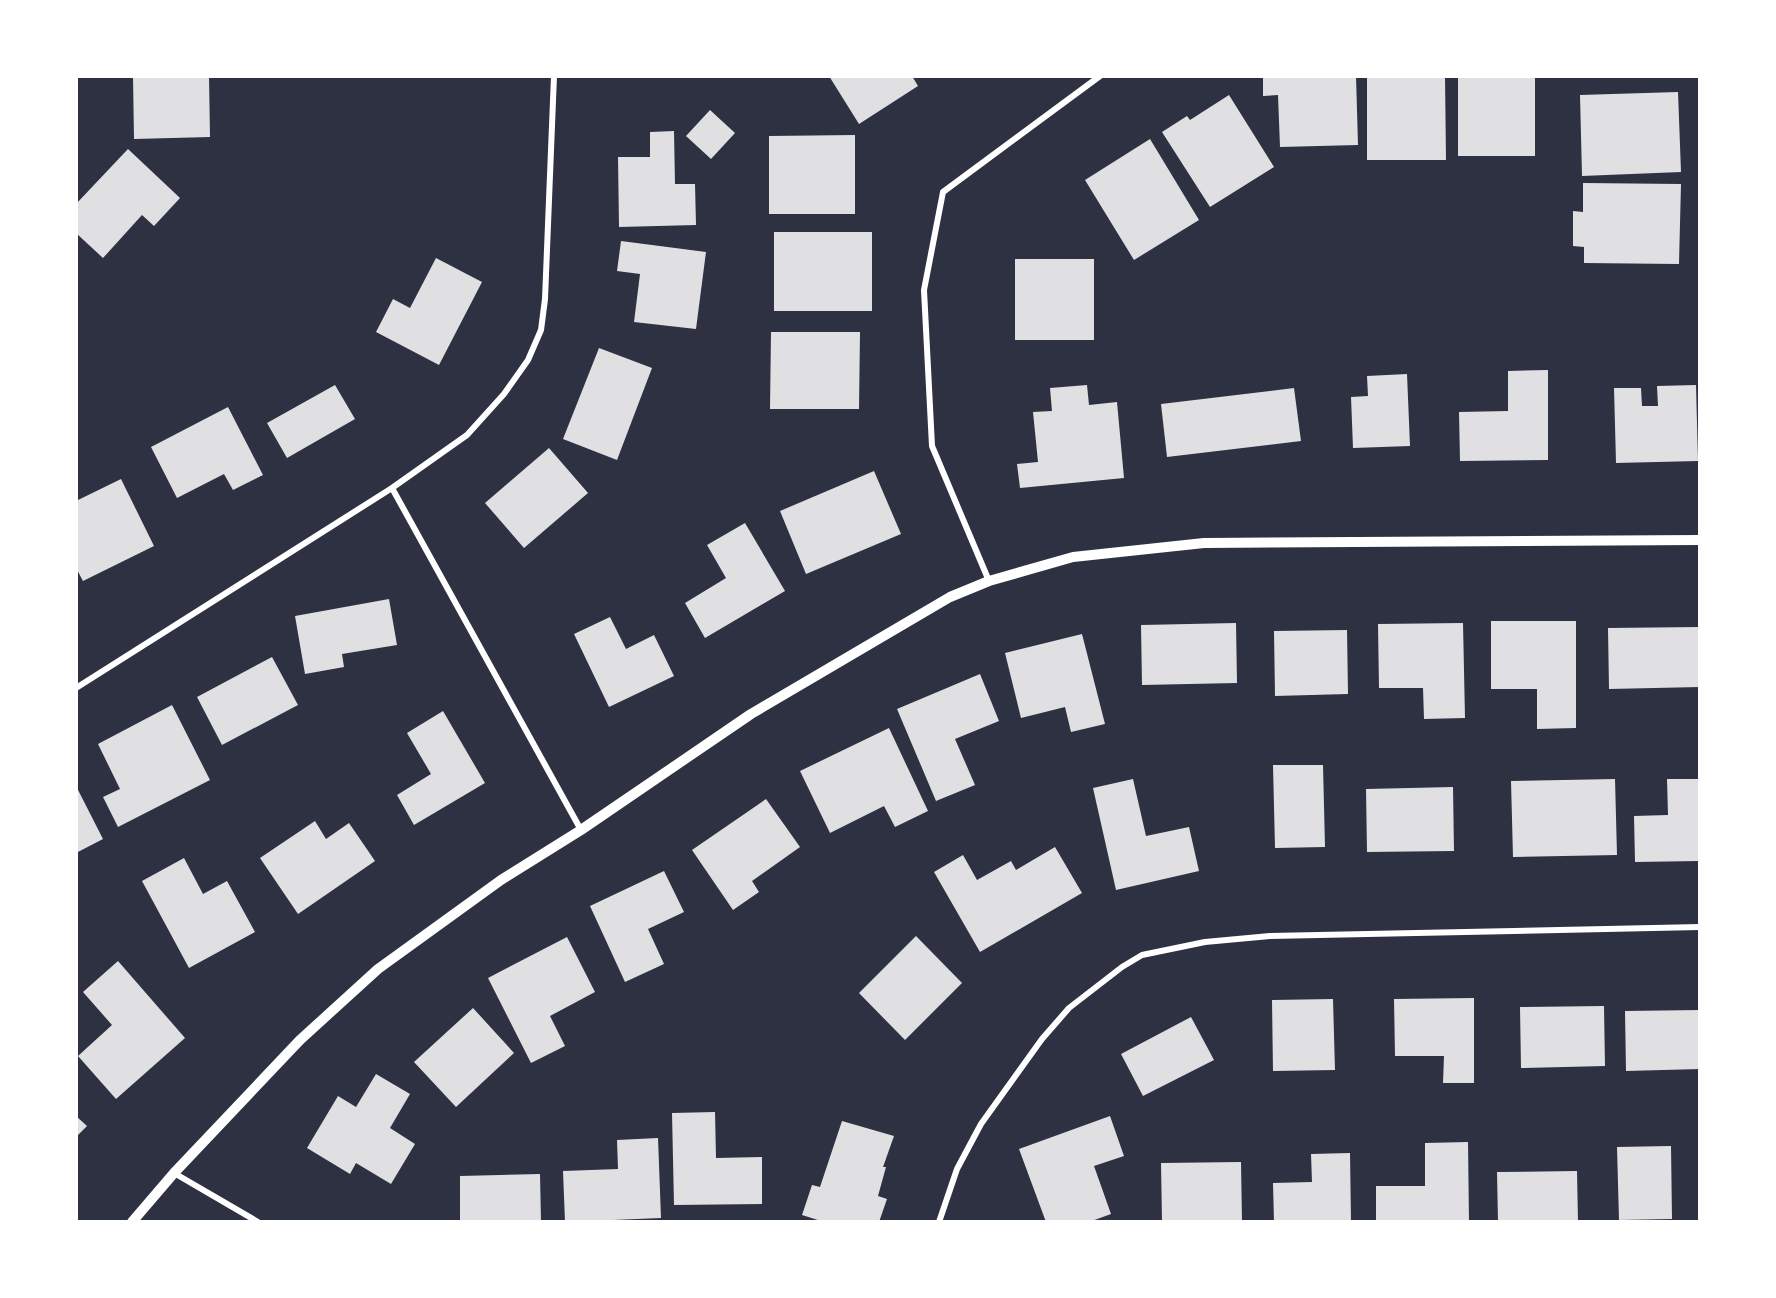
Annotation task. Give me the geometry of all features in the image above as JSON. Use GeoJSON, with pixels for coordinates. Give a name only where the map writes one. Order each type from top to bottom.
{"type":"FeatureCollection","features":[{"type":"Feature","properties":{"kind":"street"},"geometry":{"type":"LineString","coordinates":[[76,688],[392,488],[467,435],[510,386],[528,360],[541,330],[545,299],[554,76]]}},
{"type":"Feature","properties":{"kind":"street"},"geometry":{"type":"LineString","coordinates":[[988,581],[932,446],[924,290],[944,192],[1100,76]]}},
{"type":"Feature","properties":{"kind":"street"},"geometry":{"type":"LineString","coordinates":[[392,488],[581,830]]}},
{"type":"Feature","properties":{"kind":"street"},"geometry":{"type":"LineString","coordinates":[[132,1221],[174,1173],[300,1040],[378,969],[501,880],[581,830],[751,714],[950,597],[988,581],[1073,557],[1204,543],[1700,540]]}},
{"type":"Feature","properties":{"kind":"street"},"geometry":{"type":"LineString","coordinates":[[939,1221],[957,1169],[981,1124],[1042,1039],[1069,1008],[1122,967],[1142,955],[1206,942],[1270,936],[1700,927]]}},
{"type":"Feature","properties":{"kind":"street"},"geometry":{"type":"LineString","coordinates":[[174,1173],[258,1221]]}},
{"type":"Feature","properties":{"kind":"building"},"geometry":{"type":"Polygon","coordinates":[[[133,76],[209,76],[210,137],[134,139],[133,76]]]}},
{"type":"Feature","properties":{"kind":"building"},"geometry":{"type":"Polygon","coordinates":[[[829,76],[912,76],[918,86],[859,124],[829,76]]]}},
{"type":"Feature","properties":{"kind":"building"},"geometry":{"type":"Polygon","coordinates":[[[1263,76],[1356,76],[1358,145],[1280,147],[1278,95],[1263,96],[1263,76]]]}},
{"type":"Feature","properties":{"kind":"building"},"geometry":{"type":"Polygon","coordinates":[[[1367,76],[1445,76],[1446,160],[1367,160],[1367,76]]]}},
{"type":"Feature","properties":{"kind":"building"},"geometry":{"type":"Polygon","coordinates":[[[1458,76],[1535,76],[1535,156],[1458,156],[1458,76]]]}},
{"type":"Feature","properties":{"kind":"building"},"geometry":{"type":"Polygon","coordinates":[[[1678,92],[1681,172],[1582,176],[1580,95],[1678,92]]]}},
{"type":"Feature","properties":{"kind":"building"},"geometry":{"type":"Polygon","coordinates":[[[1229,95],[1274,167],[1210,207],[1162,132],[1187,116],[1190,120],[1229,95]]]}},
{"type":"Feature","properties":{"kind":"building"},"geometry":{"type":"Polygon","coordinates":[[[710,110],[735,133],[711,159],[686,136],[710,110]]]}},
{"type":"Feature","properties":{"kind":"building"},"geometry":{"type":"Polygon","coordinates":[[[674,131],[675,184],[695,184],[696,225],[619,227],[618,157],[650,157],[650,132],[674,131]]]}},
{"type":"Feature","properties":{"kind":"building"},"geometry":{"type":"Polygon","coordinates":[[[855,135],[855,214],[769,214],[769,136],[855,135]]]}},
{"type":"Feature","properties":{"kind":"building"},"geometry":{"type":"Polygon","coordinates":[[[1150,139],[1199,220],[1134,260],[1085,180],[1150,139]]]}},
{"type":"Feature","properties":{"kind":"building"},"geometry":{"type":"Polygon","coordinates":[[[128,149],[180,198],[154,226],[142,215],[103,258],[76,233],[76,204],[128,149]]]}},
{"type":"Feature","properties":{"kind":"building"},"geometry":{"type":"Polygon","coordinates":[[[1583,183],[1681,184],[1679,264],[1584,263],[1584,247],[1573,246],[1573,211],[1583,212],[1583,183]]]}},
{"type":"Feature","properties":{"kind":"building"},"geometry":{"type":"Polygon","coordinates":[[[774,232],[872,232],[872,311],[774,311],[774,232]]]}},
{"type":"Feature","properties":{"kind":"building"},"geometry":{"type":"Polygon","coordinates":[[[621,241],[706,252],[696,329],[634,322],[640,274],[617,271],[621,241]]]}},
{"type":"Feature","properties":{"kind":"building"},"geometry":{"type":"Polygon","coordinates":[[[436,258],[482,282],[439,365],[376,332],[393,299],[410,308],[436,258]]]}},
{"type":"Feature","properties":{"kind":"building"},"geometry":{"type":"Polygon","coordinates":[[[1015,259],[1094,259],[1094,340],[1015,340],[1015,259]]]}},
{"type":"Feature","properties":{"kind":"building"},"geometry":{"type":"Polygon","coordinates":[[[771,332],[860,332],[859,409],[770,409],[771,332]]]}},
{"type":"Feature","properties":{"kind":"building"},"geometry":{"type":"Polygon","coordinates":[[[599,348],[652,368],[617,460],[563,439],[599,348]]]}},
{"type":"Feature","properties":{"kind":"building"},"geometry":{"type":"Polygon","coordinates":[[[1548,370],[1548,460],[1460,461],[1459,412],[1508,411],[1508,371],[1548,370]]]}},
{"type":"Feature","properties":{"kind":"building"},"geometry":{"type":"Polygon","coordinates":[[[1407,374],[1410,446],[1353,448],[1351,397],[1368,396],[1367,376],[1407,374]]]}},
{"type":"Feature","properties":{"kind":"building"},"geometry":{"type":"Polygon","coordinates":[[[335,385],[355,419],[287,458],[267,423],[335,385]]]}},
{"type":"Feature","properties":{"kind":"building"},"geometry":{"type":"Polygon","coordinates":[[[1087,385],[1089,405],[1117,402],[1124,478],[1020,488],[1017,464],[1038,462],[1033,412],[1052,411],[1050,388],[1087,385]]]}},
{"type":"Feature","properties":{"kind":"building"},"geometry":{"type":"Polygon","coordinates":[[[1696,385],[1698,461],[1616,463],[1614,388],[1641,388],[1642,406],[1658,406],[1657,386],[1696,385]]]}},
{"type":"Feature","properties":{"kind":"building"},"geometry":{"type":"Polygon","coordinates":[[[1294,388],[1301,441],[1167,457],[1161,404],[1294,388]]]}},
{"type":"Feature","properties":{"kind":"building"},"geometry":{"type":"Polygon","coordinates":[[[228,407],[263,475],[233,490],[224,474],[177,498],[151,447],[228,407]]]}},
{"type":"Feature","properties":{"kind":"building"},"geometry":{"type":"Polygon","coordinates":[[[549,448],[588,493],[524,548],[485,503],[549,448]]]}},
{"type":"Feature","properties":{"kind":"building"},"geometry":{"type":"Polygon","coordinates":[[[874,471],[901,534],[806,574],[780,511],[874,471]]]}},
{"type":"Feature","properties":{"kind":"building"},"geometry":{"type":"Polygon","coordinates":[[[121,479],[154,546],[83,581],[76,568],[76,501],[121,479]]]}},
{"type":"Feature","properties":{"kind":"building"},"geometry":{"type":"Polygon","coordinates":[[[745,523],[785,591],[705,638],[685,603],[726,578],[707,545],[745,523]]]}},
{"type":"Feature","properties":{"kind":"building"},"geometry":{"type":"Polygon","coordinates":[[[389,599],[397,645],[342,654],[344,667],[305,674],[295,616],[389,599]]]}},
{"type":"Feature","properties":{"kind":"building"},"geometry":{"type":"Polygon","coordinates":[[[610,617],[626,649],[654,635],[674,676],[609,707],[574,634],[610,617]]]}},
{"type":"Feature","properties":{"kind":"building"},"geometry":{"type":"Polygon","coordinates":[[[1491,621],[1576,621],[1576,728],[1537,729],[1537,689],[1491,689],[1491,621]]]}},
{"type":"Feature","properties":{"kind":"building"},"geometry":{"type":"Polygon","coordinates":[[[1236,623],[1237,683],[1142,685],[1141,625],[1236,623]]]}},
{"type":"Feature","properties":{"kind":"building"},"geometry":{"type":"Polygon","coordinates":[[[1463,623],[1465,718],[1424,719],[1423,688],[1379,688],[1378,624],[1463,623]]]}},
{"type":"Feature","properties":{"kind":"building"},"geometry":{"type":"Polygon","coordinates":[[[1700,627],[1700,687],[1609,689],[1608,628],[1700,627]]]}},
{"type":"Feature","properties":{"kind":"building"},"geometry":{"type":"Polygon","coordinates":[[[1347,630],[1348,694],[1275,696],[1274,631],[1347,630]]]}},
{"type":"Feature","properties":{"kind":"building"},"geometry":{"type":"Polygon","coordinates":[[[1082,634],[1105,724],[1071,732],[1065,707],[1021,718],[1005,653],[1082,634]]]}},
{"type":"Feature","properties":{"kind":"building"},"geometry":{"type":"Polygon","coordinates":[[[272,657],[298,705],[222,745],[197,697],[272,657]]]}},
{"type":"Feature","properties":{"kind":"building"},"geometry":{"type":"Polygon","coordinates":[[[980,674],[999,721],[955,739],[975,785],[936,801],[897,709],[980,674]]]}},
{"type":"Feature","properties":{"kind":"building"},"geometry":{"type":"Polygon","coordinates":[[[172,705],[210,780],[118,827],[103,797],[120,789],[98,744],[172,705]]]}},
{"type":"Feature","properties":{"kind":"building"},"geometry":{"type":"Polygon","coordinates":[[[443,711],[485,783],[414,825],[397,795],[431,774],[407,733],[443,711]]]}},
{"type":"Feature","properties":{"kind":"building"},"geometry":{"type":"Polygon","coordinates":[[[889,728],[928,811],[895,827],[884,806],[830,833],[800,771],[889,728]]]}},
{"type":"Feature","properties":{"kind":"building"},"geometry":{"type":"Polygon","coordinates":[[[1273,765],[1323,765],[1325,847],[1275,848],[1273,765]]]}},
{"type":"Feature","properties":{"kind":"building"},"geometry":{"type":"Polygon","coordinates":[[[1133,779],[1146,836],[1189,827],[1199,871],[1116,890],[1093,788],[1133,779]]]}},
{"type":"Feature","properties":{"kind":"building"},"geometry":{"type":"Polygon","coordinates":[[[1615,779],[1617,855],[1513,857],[1511,781],[1615,779]]]}},
{"type":"Feature","properties":{"kind":"building"},"geometry":{"type":"Polygon","coordinates":[[[1667,779],[1700,779],[1700,861],[1635,862],[1634,816],[1668,815],[1667,779]]]}},
{"type":"Feature","properties":{"kind":"building"},"geometry":{"type":"Polygon","coordinates":[[[76,786],[103,839],[76,853],[76,786]]]}},
{"type":"Feature","properties":{"kind":"building"},"geometry":{"type":"Polygon","coordinates":[[[1453,787],[1454,851],[1367,852],[1366,789],[1453,787]]]}},
{"type":"Feature","properties":{"kind":"building"},"geometry":{"type":"Polygon","coordinates":[[[766,799],[800,847],[752,881],[759,892],[733,910],[692,850],[766,799]]]}},
{"type":"Feature","properties":{"kind":"building"},"geometry":{"type":"Polygon","coordinates":[[[315,821],[326,839],[349,823],[375,861],[298,914],[260,858],[315,821]]]}},
{"type":"Feature","properties":{"kind":"building"},"geometry":{"type":"Polygon","coordinates":[[[1055,847],[1082,893],[980,952],[934,872],[963,855],[977,880],[1011,861],[1016,870],[1055,847]]]}},
{"type":"Feature","properties":{"kind":"building"},"geometry":{"type":"Polygon","coordinates":[[[184,858],[203,894],[227,881],[255,932],[189,968],[142,881],[184,858]]]}},
{"type":"Feature","properties":{"kind":"building"},"geometry":{"type":"Polygon","coordinates":[[[664,871],[684,912],[648,929],[664,964],[625,982],[590,906],[664,871]]]}},
{"type":"Feature","properties":{"kind":"building"},"geometry":{"type":"Polygon","coordinates":[[[916,936],[962,983],[905,1040],[859,993],[916,936]]]}},
{"type":"Feature","properties":{"kind":"building"},"geometry":{"type":"Polygon","coordinates":[[[567,937],[595,992],[550,1016],[565,1046],[531,1063],[488,978],[567,937]]]}},
{"type":"Feature","properties":{"kind":"building"},"geometry":{"type":"Polygon","coordinates":[[[118,961],[185,1038],[116,1099],[78,1056],[112,1025],[83,992],[118,961]]]}},
{"type":"Feature","properties":{"kind":"building"},"geometry":{"type":"Polygon","coordinates":[[[1474,998],[1474,1083],[1443,1083],[1444,1056],[1395,1056],[1394,999],[1474,998]]]}},
{"type":"Feature","properties":{"kind":"building"},"geometry":{"type":"Polygon","coordinates":[[[1333,999],[1335,1070],[1273,1071],[1272,1000],[1333,999]]]}},
{"type":"Feature","properties":{"kind":"building"},"geometry":{"type":"Polygon","coordinates":[[[1604,1006],[1605,1066],[1521,1068],[1520,1007],[1604,1006]]]}},
{"type":"Feature","properties":{"kind":"building"},"geometry":{"type":"Polygon","coordinates":[[[473,1008],[514,1053],[456,1107],[414,1062],[473,1008]]]}},
{"type":"Feature","properties":{"kind":"building"},"geometry":{"type":"Polygon","coordinates":[[[1700,1010],[1700,1069],[1626,1071],[1625,1011],[1700,1010]]]}},
{"type":"Feature","properties":{"kind":"building"},"geometry":{"type":"Polygon","coordinates":[[[1191,1017],[1214,1060],[1143,1096],[1121,1054],[1191,1017]]]}},
{"type":"Feature","properties":{"kind":"building"},"geometry":{"type":"Polygon","coordinates":[[[376,1074],[410,1094],[390,1128],[415,1144],[391,1184],[356,1163],[350,1174],[307,1148],[338,1096],[356,1107],[376,1074]]]}},
{"type":"Feature","properties":{"kind":"building"},"geometry":{"type":"Polygon","coordinates":[[[715,1112],[716,1158],[762,1157],[762,1204],[674,1205],[672,1113],[715,1112]]]}},
{"type":"Feature","properties":{"kind":"building"},"geometry":{"type":"Polygon","coordinates":[[[76,1116],[87,1126],[76,1137],[76,1116]]]}},
{"type":"Feature","properties":{"kind":"building"},"geometry":{"type":"Polygon","coordinates":[[[1110,1116],[1124,1156],[1094,1166],[1111,1214],[1089,1222],[1046,1222],[1019,1149],[1110,1116]]]}},
{"type":"Feature","properties":{"kind":"building"},"geometry":{"type":"Polygon","coordinates":[[[842,1121],[894,1136],[883,1167],[886,1167],[878,1196],[887,1199],[879,1222],[824,1222],[802,1215],[812,1185],[820,1187],[842,1121]]]}},
{"type":"Feature","properties":{"kind":"building"},"geometry":{"type":"Polygon","coordinates":[[[658,1138],[661,1218],[565,1222],[563,1171],[618,1169],[617,1140],[658,1138]]]}},
{"type":"Feature","properties":{"kind":"building"},"geometry":{"type":"Polygon","coordinates":[[[1468,1142],[1469,1222],[1376,1222],[1376,1186],[1425,1186],[1425,1143],[1468,1142]]]}},
{"type":"Feature","properties":{"kind":"building"},"geometry":{"type":"Polygon","coordinates":[[[1671,1146],[1672,1219],[1619,1220],[1617,1147],[1671,1146]]]}},
{"type":"Feature","properties":{"kind":"building"},"geometry":{"type":"Polygon","coordinates":[[[1350,1153],[1351,1222],[1274,1222],[1273,1183],[1312,1182],[1311,1154],[1350,1153]]]}},
{"type":"Feature","properties":{"kind":"building"},"geometry":{"type":"Polygon","coordinates":[[[1241,1162],[1242,1222],[1162,1222],[1161,1163],[1241,1162]]]}},
{"type":"Feature","properties":{"kind":"building"},"geometry":{"type":"Polygon","coordinates":[[[1577,1171],[1578,1222],[1498,1222],[1497,1172],[1577,1171]]]}},
{"type":"Feature","properties":{"kind":"building"},"geometry":{"type":"Polygon","coordinates":[[[540,1174],[541,1222],[460,1222],[460,1176],[540,1174]]]}}]}
